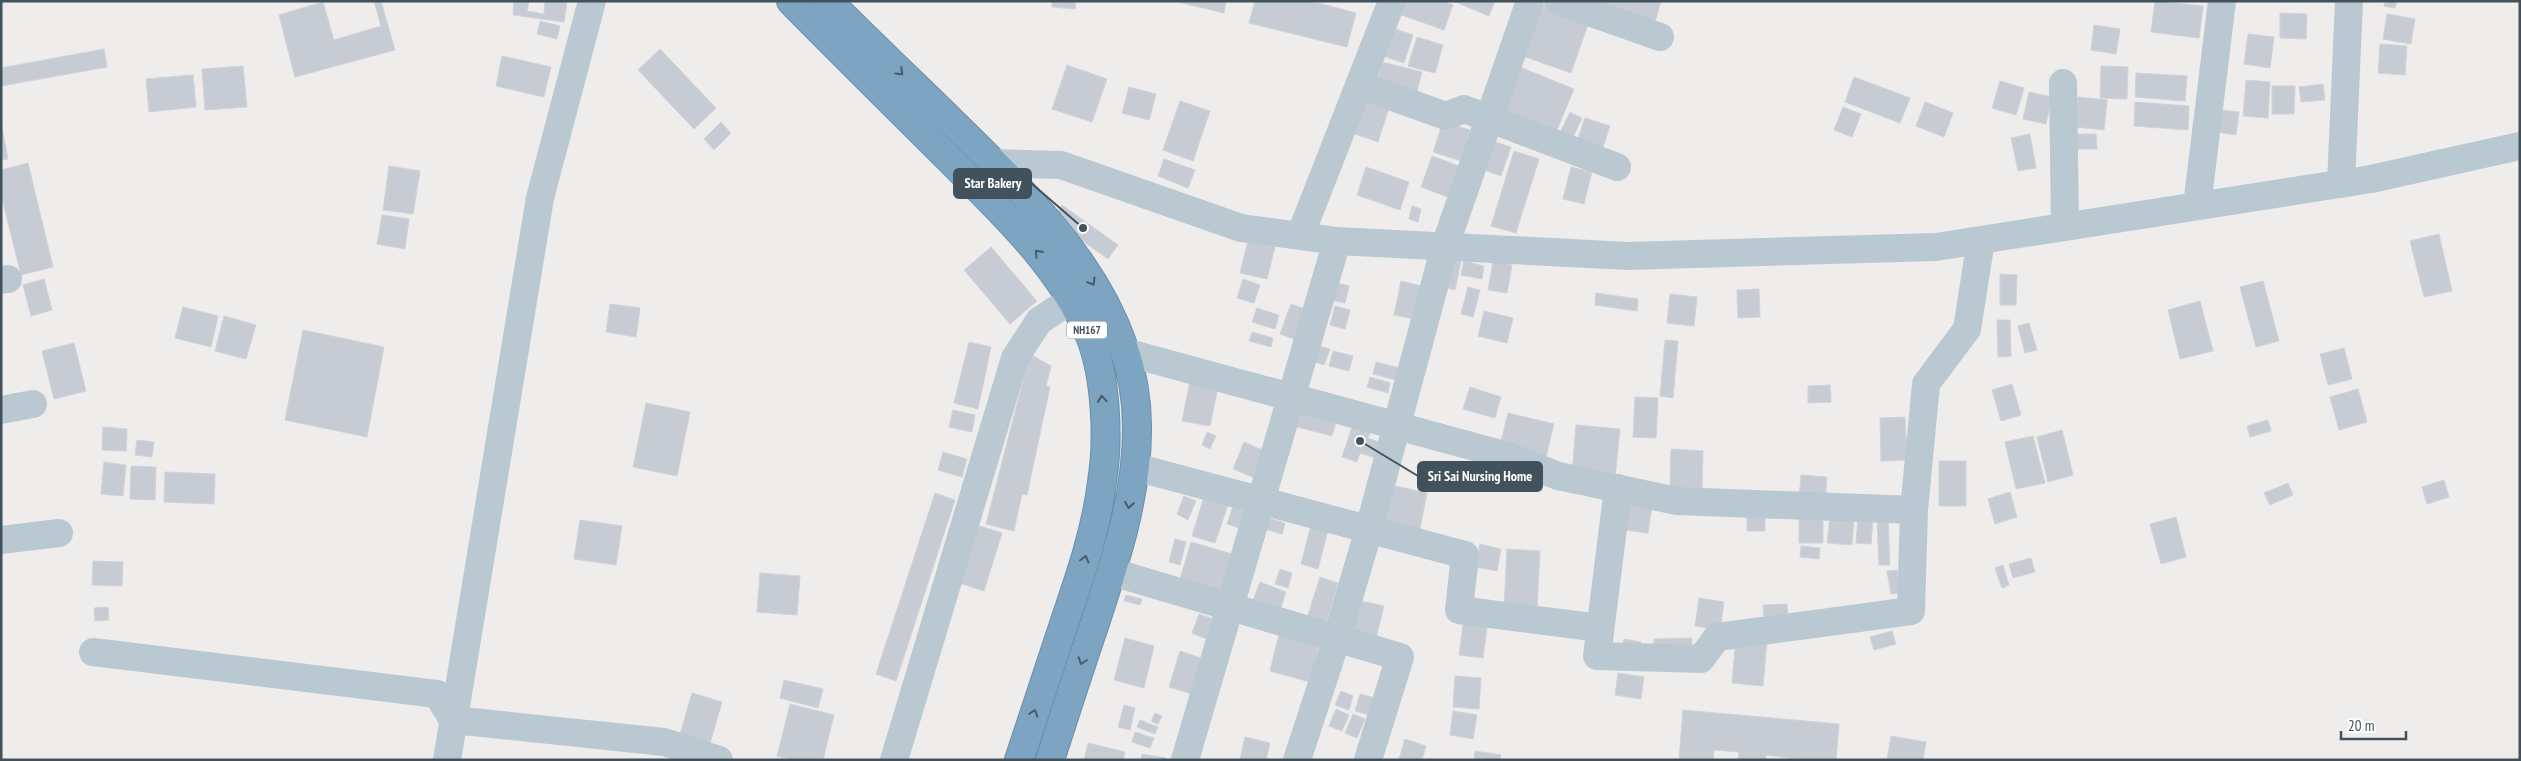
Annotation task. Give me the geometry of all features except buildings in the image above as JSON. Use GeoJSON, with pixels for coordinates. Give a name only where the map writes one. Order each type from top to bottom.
{"type":"FeatureCollection","features":[{"type":"Feature","properties":{"kind":"highway","name":"NH167"},"geometry":{"type":"LineString","coordinates":[[790,1],[1015,228],[1046,262],[1072,299],[1090,338],[1101,381],[1105,431],[1103,480],[1096,519],[1083,566],[1019,760]]}},
{"type":"Feature","properties":{"kind":"highway","name":"NH167"},"geometry":{"type":"LineString","coordinates":[[828,1],[994,163],[1071,249],[1094,284],[1125,352],[1133,388],[1138,428],[1135,467],[1126,519],[1112,572],[1050,760]]}},
{"type":"Feature","properties":{"kind":"highway"},"geometry":{"type":"LineString","coordinates":[[859,69],[878,50]]}},
{"type":"Feature","properties":{"kind":"street"},"geometry":{"type":"LineString","coordinates":[[447,760],[540,198],[592,1]]}},
{"type":"Feature","properties":{"kind":"street"},"geometry":{"type":"LineString","coordinates":[[1300,236],[1392,1]]}},
{"type":"Feature","properties":{"kind":"street"},"geometry":{"type":"LineString","coordinates":[[1297,760],[1370,529],[1445,246],[1530,1]]}},
{"type":"Feature","properties":{"kind":"street"},"geometry":{"type":"LineString","coordinates":[[1558,1],[1660,37]]}},
{"type":"Feature","properties":{"kind":"street"},"geometry":{"type":"LineString","coordinates":[[2197,206],[2222,1]]}},
{"type":"Feature","properties":{"kind":"street"},"geometry":{"type":"LineString","coordinates":[[2341,184],[2349,1]]}},
{"type":"Feature","properties":{"kind":"street"},"geometry":{"type":"LineString","coordinates":[[2063,83],[2065,227]]}},
{"type":"Feature","properties":{"kind":"street"},"geometry":{"type":"LineString","coordinates":[[1359,85],[1446,116],[1464,109],[1617,167]]}},
{"type":"Feature","properties":{"kind":"street"},"geometry":{"type":"LineString","coordinates":[[994,163],[1061,165],[1241,228],[1337,240],[1628,256],[1936,247],[2371,179],[2520,146]]}},
{"type":"Feature","properties":{"kind":"street"},"geometry":{"type":"LineString","coordinates":[[1185,760],[1337,240]]}},
{"type":"Feature","properties":{"kind":"street"},"geometry":{"type":"LineString","coordinates":[[1618,488],[1597,656],[1701,659],[1717,637],[1911,611],[1914,510],[1926,384],[1967,329],[1981,240]]}},
{"type":"Feature","properties":{"kind":"street"},"geometry":{"type":"LineString","coordinates":[[894,760],[1015,358],[1039,321],[1072,299]]}},
{"type":"Feature","properties":{"kind":"street"},"geometry":{"type":"LineString","coordinates":[[1125,352],[1508,456],[1558,476],[1677,501],[1914,510]]}},
{"type":"Feature","properties":{"kind":"street"},"geometry":{"type":"LineString","coordinates":[[1,410],[33,404]]}},
{"type":"Feature","properties":{"kind":"street"},"geometry":{"type":"LineString","coordinates":[[1135,467],[1465,555],[1459,610],[1600,628]]}},
{"type":"Feature","properties":{"kind":"street"},"geometry":{"type":"LineString","coordinates":[[1,540],[59,533]]}},
{"type":"Feature","properties":{"kind":"street"},"geometry":{"type":"LineString","coordinates":[[1112,572],[1400,657],[1368,760]]}},
{"type":"Feature","properties":{"kind":"street"},"geometry":{"type":"LineString","coordinates":[[94,652],[437,694],[453,720]]}},
{"type":"Feature","properties":{"kind":"street"},"geometry":{"type":"LineString","coordinates":[[453,720],[664,742],[719,760]]}},
{"type":"Feature","properties":{"kind":"place","name":"Star Bakery"},"geometry":{"type":"Point","coordinates":[1083,228]}},
{"type":"Feature","properties":{"kind":"place","name":"Sri Sai Nursing Home"},"geometry":{"type":"Point","coordinates":[1360,441]}}]}
